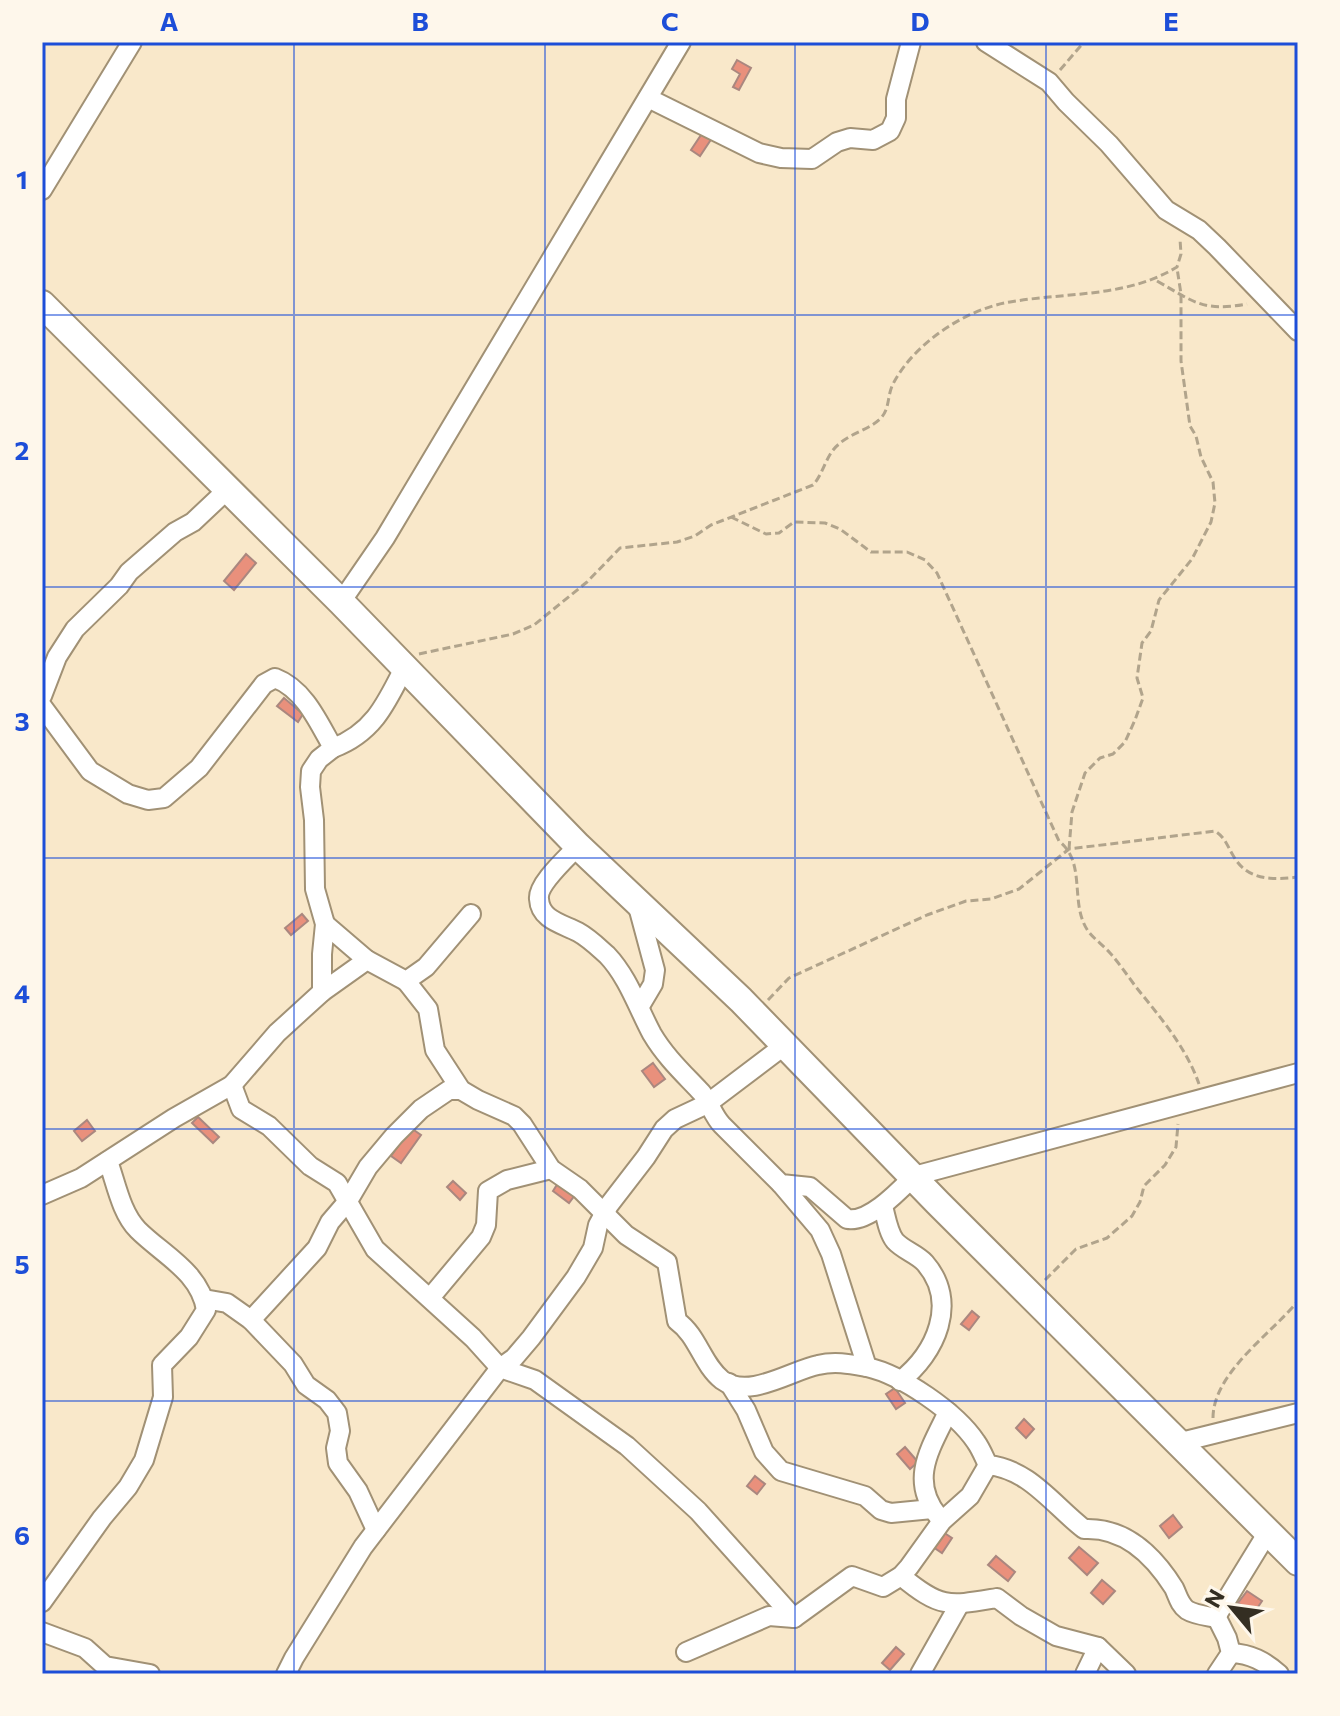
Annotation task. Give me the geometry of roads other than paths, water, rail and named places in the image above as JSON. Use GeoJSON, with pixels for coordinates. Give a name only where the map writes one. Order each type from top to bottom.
{"type":"FeatureCollection","features":[{"type":"Feature","properties":{"kind":"main road"},"geometry":{"type":"LineString","coordinates":[[42,304],[341,602],[578,846],[754,1014],[1298,1562]]}},
{"type":"Feature","properties":{"kind":"street"},"geometry":{"type":"LineString","coordinates":[[42,190],[132,42]]}},
{"type":"Feature","properties":{"kind":"street"},"geometry":{"type":"LineString","coordinates":[[341,602],[385,538],[681,42]]}},
{"type":"Feature","properties":{"kind":"street"},"geometry":{"type":"LineString","coordinates":[[648,98],[759,153],[781,158],[812,159],[837,142],[850,138],[873,140],[890,131],[896,118],[896,99],[911,42]]}},
{"type":"Feature","properties":{"kind":"street"},"geometry":{"type":"LineString","coordinates":[[986,42],[1049,82],[1109,144],[1166,210],[1199,230],[1298,331]]}},
{"type":"Feature","properties":{"kind":"street"},"geometry":{"type":"LineString","coordinates":[[42,696],[57,657],[75,629],[129,572],[175,532],[193,522],[228,489]]}},
{"type":"Feature","properties":{"kind":"street"},"geometry":{"type":"LineString","coordinates":[[322,992],[325,924],[315,889],[311,771],[319,759],[333,748],[351,741],[368,729],[404,668]]}},
{"type":"Feature","properties":{"kind":"street"},"geometry":{"type":"LineString","coordinates":[[42,706],[90,771],[128,794],[148,800],[164,798],[199,768],[264,684],[275,678],[288,683],[310,708],[333,748]]}},
{"type":"Feature","properties":{"kind":"street"},"geometry":{"type":"LineString","coordinates":[[578,846],[541,886],[538,900],[547,918],[578,932],[598,946],[615,964],[655,1039],[677,1070],[702,1092],[715,1118],[781,1184],[820,1230],[867,1367]]}},
{"type":"Feature","properties":{"kind":"street"},"geometry":{"type":"LineString","coordinates":[[636,899],[655,970],[653,984],[640,1006]]}},
{"type":"Feature","properties":{"kind":"street"},"geometry":{"type":"LineString","coordinates":[[406,981],[426,967],[471,914]]}},
{"type":"Feature","properties":{"kind":"street"},"geometry":{"type":"LineString","coordinates":[[325,924],[367,960],[406,981],[428,1009],[435,1050],[461,1090],[514,1116],[551,1169],[580,1189],[626,1235],[667,1262],[677,1321],[689,1330],[709,1365],[729,1383],[746,1410],[757,1440],[781,1471],[865,1496],[881,1510],[891,1513],[937,1515]]}},
{"type":"Feature","properties":{"kind":"street"},"geometry":{"type":"LineString","coordinates":[[42,1195],[81,1178],[232,1085],[277,1033],[322,992],[367,960]]}},
{"type":"Feature","properties":{"kind":"street"},"geometry":{"type":"LineString","coordinates":[[286,1674],[363,1547],[500,1368],[514,1358],[531,1338],[576,1277],[593,1248],[604,1213],[664,1129],[675,1119],[707,1104],[785,1045]]}},
{"type":"Feature","properties":{"kind":"street"},"geometry":{"type":"LineString","coordinates":[[781,1184],[810,1187],[847,1219],[854,1221],[883,1206],[914,1176],[1298,1073]]}},
{"type":"Feature","properties":{"kind":"street"},"geometry":{"type":"LineString","coordinates":[[232,1085],[241,1109],[269,1126],[310,1166],[337,1183],[375,1249],[473,1338],[500,1368],[535,1380],[627,1446],[698,1511],[794,1618]]}},
{"type":"Feature","properties":{"kind":"street"},"geometry":{"type":"LineString","coordinates":[[251,1320],[317,1248],[330,1222],[381,1151],[421,1109],[449,1090],[461,1090]]}},
{"type":"Feature","properties":{"kind":"street"},"geometry":{"type":"LineString","coordinates":[[42,1602],[128,1487],[144,1460],[163,1397],[162,1365],[199,1324],[206,1310],[200,1289],[185,1270],[138,1229],[128,1216],[108,1161]]}},
{"type":"Feature","properties":{"kind":"street"},"geometry":{"type":"LineString","coordinates":[[430,1298],[481,1237],[486,1225],[488,1191],[507,1180],[551,1169]]}},
{"type":"Feature","properties":{"kind":"street"},"geometry":{"type":"LineString","coordinates":[[883,1206],[896,1243],[924,1260],[941,1294],[940,1327],[933,1345],[915,1370],[900,1381]]}},
{"type":"Feature","properties":{"kind":"street"},"geometry":{"type":"LineString","coordinates":[[204,1299],[227,1303],[251,1320],[293,1364],[306,1385],[327,1400],[337,1413],[340,1431],[336,1448],[338,1463],[358,1491],[376,1530]]}},
{"type":"Feature","properties":{"kind":"street"},"geometry":{"type":"LineString","coordinates":[[729,1383],[742,1386],[765,1383],[814,1365],[836,1362],[888,1372],[948,1412],[976,1442],[988,1465]]}},
{"type":"Feature","properties":{"kind":"street"},"geometry":{"type":"LineString","coordinates":[[937,1515],[923,1490],[923,1470],[948,1412]]}},
{"type":"Feature","properties":{"kind":"street"},"geometry":{"type":"LineString","coordinates":[[1177,1443],[1298,1413]]}},
{"type":"Feature","properties":{"kind":"street"},"geometry":{"type":"LineString","coordinates":[[686,1652],[769,1616],[794,1618],[852,1576],[883,1587],[901,1576],[937,1515],[970,1496],[988,1465]]}},
{"type":"Feature","properties":{"kind":"street"},"geometry":{"type":"LineString","coordinates":[[988,1465],[1002,1466],[1024,1477],[1084,1529],[1121,1534],[1160,1567],[1189,1612],[1217,1618]]}},
{"type":"Feature","properties":{"kind":"street"},"geometry":{"type":"LineString","coordinates":[[1268,1532],[1223,1602],[1217,1618],[1231,1653],[1250,1665],[1279,1674]]}},
{"type":"Feature","properties":{"kind":"street"},"geometry":{"type":"LineString","coordinates":[[901,1576],[926,1595],[947,1604],[959,1605],[997,1598],[1056,1636],[1098,1647],[1126,1674]]}},
{"type":"Feature","properties":{"kind":"street"},"geometry":{"type":"LineString","coordinates":[[920,1674],[959,1605]]}},
{"type":"Feature","properties":{"kind":"street"},"geometry":{"type":"LineString","coordinates":[[42,1632],[85,1648],[105,1666],[150,1674]]}},
{"type":"Feature","properties":{"kind":"street"},"geometry":{"type":"LineString","coordinates":[[1085,1674],[1098,1647]]}},
{"type":"Feature","properties":{"kind":"street"},"geometry":{"type":"LineString","coordinates":[[1217,1674],[1231,1653]]}}]}
